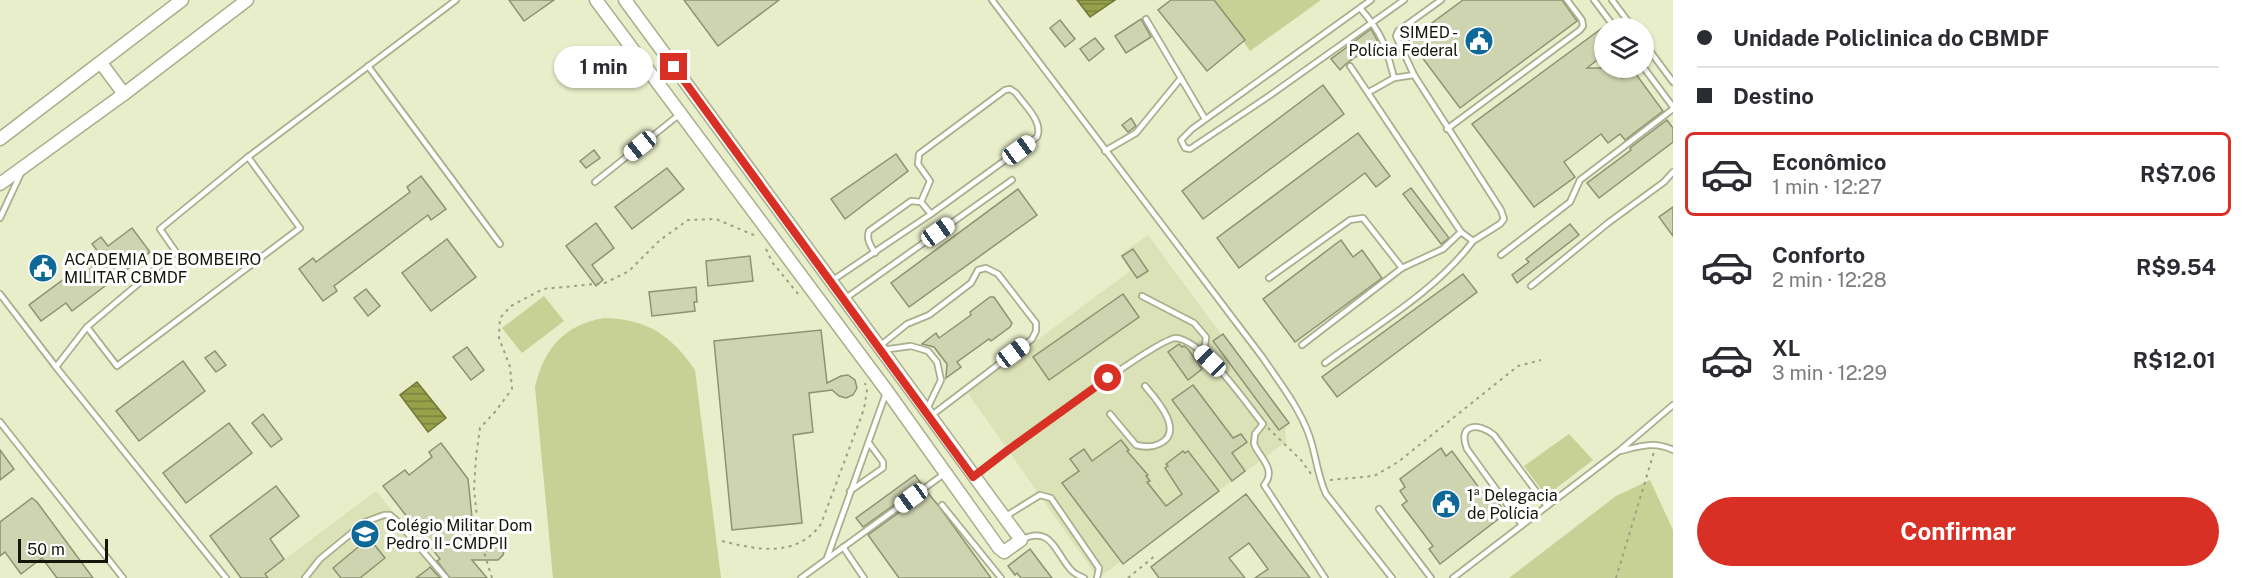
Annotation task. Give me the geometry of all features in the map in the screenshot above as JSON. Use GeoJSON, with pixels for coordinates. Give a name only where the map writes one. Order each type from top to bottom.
{"type":"FeatureCollection","features":[{"type":"Feature","properties":{"kind":"street"},"geometry":{"type":"LineString","coordinates":[[0,139],[182,0]]}},
{"type":"Feature","properties":{"kind":"street"},"geometry":{"type":"LineString","coordinates":[[0,184],[248,0]]}},
{"type":"Feature","properties":{"kind":"street"},"geometry":{"type":"LineString","coordinates":[[596,0],[741,194],[761,225],[887,391],[981,524],[1004,552],[1021,540],[625,0]]}},
{"type":"Feature","properties":{"kind":"street"},"geometry":{"type":"LineString","coordinates":[[627,42],[646,30]]}},
{"type":"Feature","properties":{"kind":"street"},"geometry":{"type":"LineString","coordinates":[[101,63],[124,94]]}},
{"type":"Feature","properties":{"kind":"street"},"geometry":{"type":"LineString","coordinates":[[741,194],[756,180]]}},
{"type":"Feature","properties":{"kind":"street"},"geometry":{"type":"LineString","coordinates":[[853,346],[868,333]]}},
{"type":"Feature","properties":{"kind":"street"},"geometry":{"type":"LineString","coordinates":[[981,524],[1002,515]]}},
{"type":"Feature","properties":{"kind":"lane"},"geometry":{"type":"LineString","coordinates":[[56,367],[87,327],[176,252],[160,229],[248,157],[456,0]]}},
{"type":"Feature","properties":{"kind":"lane"},"geometry":{"type":"LineString","coordinates":[[992,0],[1263,358],[1298,412],[1313,447],[1319,477],[1326,494],[1392,578]]}},
{"type":"Feature","properties":{"kind":"lane"},"geometry":{"type":"LineString","coordinates":[[1371,0],[1205,119],[1180,140],[1185,148],[1190,149],[1404,0]]}},
{"type":"Feature","properties":{"kind":"lane"},"geometry":{"type":"LineString","coordinates":[[1325,363],[1431,285],[1457,262],[1473,241],[1504,219],[1501,210],[1414,75],[1396,36],[1398,31],[1441,0]]}},
{"type":"Feature","properties":{"kind":"lane"},"geometry":{"type":"LineString","coordinates":[[1447,129],[1580,30],[1583,26],[1582,21],[1567,0]]}},
{"type":"Feature","properties":{"kind":"lane"},"geometry":{"type":"LineString","coordinates":[[1594,0],[1608,18]]}},
{"type":"Feature","properties":{"kind":"lane"},"geometry":{"type":"LineString","coordinates":[[1612,0],[1626,18]]}},
{"type":"Feature","properties":{"kind":"lane"},"geometry":{"type":"LineString","coordinates":[[1360,9],[1373,23],[1385,43],[1394,78]]}},
{"type":"Feature","properties":{"kind":"lane"},"geometry":{"type":"LineString","coordinates":[[1146,19],[1205,119]]}},
{"type":"Feature","properties":{"kind":"lane"},"geometry":{"type":"LineString","coordinates":[[1654,56],[1673,82]]}},
{"type":"Feature","properties":{"kind":"lane"},"geometry":{"type":"LineString","coordinates":[[368,66],[500,244]]}},
{"type":"Feature","properties":{"kind":"lane"},"geometry":{"type":"LineString","coordinates":[[1350,66],[1461,232],[1473,241]]}},
{"type":"Feature","properties":{"kind":"lane"},"geometry":{"type":"LineString","coordinates":[[1369,92],[1394,78],[1414,75]]}},
{"type":"Feature","properties":{"kind":"lane"},"geometry":{"type":"LineString","coordinates":[[1106,151],[1136,133],[1180,78]]}},
{"type":"Feature","properties":{"kind":"lane"},"geometry":{"type":"LineString","coordinates":[[1501,255],[1570,202],[1580,180],[1673,108],[1651,78]]}},
{"type":"Feature","properties":{"kind":"lane"},"geometry":{"type":"LineString","coordinates":[[831,281],[931,214],[1037,137],[1038,124],[1016,93],[1010,89],[1005,90],[919,154],[918,164],[930,181],[921,202]]}},
{"type":"Feature","properties":{"kind":"lane"},"geometry":{"type":"LineString","coordinates":[[595,182],[680,114]]}},
{"type":"Feature","properties":{"kind":"lane"},"geometry":{"type":"LineString","coordinates":[[87,327],[117,366],[300,228],[248,157]]}},
{"type":"Feature","properties":{"kind":"lane"},"geometry":{"type":"LineString","coordinates":[[0,218],[25,165]]}},
{"type":"Feature","properties":{"kind":"lane"},"geometry":{"type":"LineString","coordinates":[[1531,286],[1608,223],[1664,182],[1673,172]]}},
{"type":"Feature","properties":{"kind":"lane"},"geometry":{"type":"LineString","coordinates":[[844,299],[1012,180]]}},
{"type":"Feature","properties":{"kind":"lane"},"geometry":{"type":"LineString","coordinates":[[875,253],[869,243],[869,231],[911,201],[921,202],[931,214]]}},
{"type":"Feature","properties":{"kind":"lane"},"geometry":{"type":"LineString","coordinates":[[1269,278],[1350,220],[1357,218],[1363,218],[1402,268]]}},
{"type":"Feature","properties":{"kind":"lane"},"geometry":{"type":"LineString","coordinates":[[1302,345],[1402,268],[1443,249],[1461,232]]}},
{"type":"Feature","properties":{"kind":"lane"},"geometry":{"type":"LineString","coordinates":[[880,348],[907,324],[929,315],[971,282],[978,270],[983,268],[990,268],[999,274],[1026,309],[1036,324],[1036,332],[1032,339],[928,414]]}},
{"type":"Feature","properties":{"kind":"lane"},"geometry":{"type":"LineString","coordinates":[[0,294],[226,578]]}},
{"type":"Feature","properties":{"kind":"lane"},"geometry":{"type":"LineString","coordinates":[[1142,296],[1194,323],[1206,339],[1200,352]]}},
{"type":"Feature","properties":{"kind":"lane"},"geometry":{"type":"LineString","coordinates":[[973,477],[1138,356],[1158,344],[1176,338],[1200,352],[1220,371],[1263,424],[1256,434],[1254,444],[1268,467],[1269,478],[1264,485],[1325,578]]}},
{"type":"Feature","properties":{"kind":"lane"},"geometry":{"type":"LineString","coordinates":[[880,348],[911,346],[928,351],[937,362],[941,380],[928,414]]}},
{"type":"Feature","properties":{"kind":"lane"},"geometry":{"type":"LineString","coordinates":[[1110,414],[1136,445],[1150,447],[1162,443],[1170,435],[1168,418],[1145,386]]}},
{"type":"Feature","properties":{"kind":"lane"},"geometry":{"type":"LineString","coordinates":[[827,558],[887,391]]}},
{"type":"Feature","properties":{"kind":"lane"},"geometry":{"type":"LineString","coordinates":[[1453,578],[1619,451],[1673,405]]}},
{"type":"Feature","properties":{"kind":"lane"},"geometry":{"type":"LineString","coordinates":[[0,422],[123,578]]}},
{"type":"Feature","properties":{"kind":"lane"},"geometry":{"type":"LineString","coordinates":[[1522,525],[1467,449],[1464,434],[1467,429],[1474,426],[1484,427],[1494,435],[1547,506]]}},
{"type":"Feature","properties":{"kind":"lane"},"geometry":{"type":"LineString","coordinates":[[850,491],[883,468],[883,462],[869,443]]}},
{"type":"Feature","properties":{"kind":"lane"},"geometry":{"type":"LineString","coordinates":[[1619,451],[1656,444],[1673,450]]}},
{"type":"Feature","properties":{"kind":"lane"},"geometry":{"type":"LineString","coordinates":[[801,578],[945,473]]}},
{"type":"Feature","properties":{"kind":"lane"},"geometry":{"type":"LineString","coordinates":[[1002,515],[1040,495],[1051,498],[1099,567],[1097,578]]}},
{"type":"Feature","properties":{"kind":"lane"},"geometry":{"type":"LineString","coordinates":[[942,505],[1001,578]]}},
{"type":"Feature","properties":{"kind":"lane"},"geometry":{"type":"LineString","coordinates":[[1379,508],[1431,578]]}},
{"type":"Feature","properties":{"kind":"lane"},"geometry":{"type":"LineString","coordinates":[[305,578],[320,559],[365,522],[384,515],[390,515],[396,520],[446,578]]}},
{"type":"Feature","properties":{"kind":"lane"},"geometry":{"type":"LineString","coordinates":[[1021,540],[1031,535],[1039,535],[1050,540],[1073,575],[1084,578]]}},
{"type":"Feature","properties":{"kind":"lane"},"geometry":{"type":"LineString","coordinates":[[843,547],[864,578]]}},
{"type":"Feature","properties":{"kind":"lane"},"geometry":{"type":"LineString","coordinates":[[991,564],[1004,552]]}},
{"type":"Feature","properties":{"kind":"path"},"geometry":{"type":"LineString","coordinates":[[492,578],[479,536],[474,489],[480,428],[512,389],[510,368],[499,338],[500,318],[512,306],[543,289],[604,283],[621,275],[660,240],[688,220],[716,219],[759,237]]}},
{"type":"Feature","properties":{"kind":"path"},"geometry":{"type":"LineString","coordinates":[[764,245],[772,262],[800,296]]}},
{"type":"Feature","properties":{"kind":"path"},"geometry":{"type":"LineString","coordinates":[[1263,424],[1302,460],[1310,474],[1327,481],[1374,476],[1398,462],[1518,366],[1541,360]]}},
{"type":"Feature","properties":{"kind":"path"},"geometry":{"type":"LineString","coordinates":[[722,541],[753,549],[775,549],[796,544],[812,536],[821,524],[864,409],[867,391],[865,382]]}},
{"type":"Feature","properties":{"kind":"path"},"geometry":{"type":"LineString","coordinates":[[1616,578],[1656,444]]}},
{"type":"Feature","properties":{"kind":"path"},"geometry":{"type":"LineString","coordinates":[[1128,578],[1156,555]]}},
{"type":"Feature","properties":{"kind":"shaded area"},"geometry":{"type":"Polygon","coordinates":[[[1077,0],[1115,0],[1090,17],[1077,0]]]}},
{"type":"Feature","properties":{"kind":"shaded area"},"geometry":{"type":"Polygon","coordinates":[[[1214,0],[1321,0],[1250,51],[1214,0]]]}},
{"type":"Feature","properties":{"kind":"shaded area"},"geometry":{"type":"Polygon","coordinates":[[[1148,235],[1285,421],[1286,442],[1098,578],[967,392],[1130,271],[1120,255],[1148,235]]]}},
{"type":"Feature","properties":{"kind":"shaded area"},"geometry":{"type":"Polygon","coordinates":[[[544,296],[564,321],[522,353],[502,328],[544,296]]]}},
{"type":"Feature","properties":{"kind":"shaded area"},"geometry":{"type":"Polygon","coordinates":[[[604,318],[633,322],[657,331],[677,347],[695,370],[721,578],[553,578],[535,387],[544,361],[558,340],[578,326],[604,318]]]}},
{"type":"Feature","properties":{"kind":"shaded area"},"geometry":{"type":"Polygon","coordinates":[[[417,382],[446,418],[428,432],[400,395],[417,382]]]}},
{"type":"Feature","properties":{"kind":"shaded area"},"geometry":{"type":"Polygon","coordinates":[[[1569,434],[1593,460],[1546,496],[1524,466],[1569,434]]]}},
{"type":"Feature","properties":{"kind":"shaded area"},"geometry":{"type":"Polygon","coordinates":[[[1650,480],[1673,530],[1673,578],[1509,578],[1616,496],[1650,480]]]}},
{"type":"Feature","properties":{"kind":"shaded area","name":"Colégio Militar Dom Pedro II - CMDPII"},"geometry":{"type":"Polygon","coordinates":[[[376,491],[448,578],[260,578],[376,491]]]}},
{"type":"Feature","properties":{"kind":"building"},"geometry":{"type":"Polygon","coordinates":[[[509,0],[554,0],[524,21],[509,0]]]}},
{"type":"Feature","properties":{"kind":"building"},"geometry":{"type":"Polygon","coordinates":[[[684,0],[779,0],[718,46],[684,0]]]}},
{"type":"Feature","properties":{"kind":"building"},"geometry":{"type":"Polygon","coordinates":[[[1171,0],[1214,0],[1245,40],[1207,71],[1158,10],[1171,0]]]}},
{"type":"Feature","properties":{"kind":"building"},"geometry":{"type":"Polygon","coordinates":[[[1463,0],[1562,0],[1577,21],[1460,108],[1409,40],[1463,0]]]}},
{"type":"Feature","properties":{"kind":"building"},"geometry":{"type":"Polygon","coordinates":[[[1141,19],[1151,37],[1126,53],[1115,36],[1141,19]]]}},
{"type":"Feature","properties":{"kind":"building"},"geometry":{"type":"Polygon","coordinates":[[[1060,20],[1075,39],[1065,47],[1050,28],[1060,20]]]}},
{"type":"Feature","properties":{"kind":"building"},"geometry":{"type":"Polygon","coordinates":[[[1371,29],[1378,42],[1340,70],[1331,59],[1371,29]]]}},
{"type":"Feature","properties":{"kind":"building"},"geometry":{"type":"Polygon","coordinates":[[[1594,34],[1594,63],[1587,68],[1594,68],[1594,78],[1639,78],[1663,111],[1625,140],[1620,134],[1608,143],[1601,134],[1564,162],[1575,177],[1534,207],[1472,124],[1594,34]]]}},
{"type":"Feature","properties":{"kind":"building"},"geometry":{"type":"Polygon","coordinates":[[[1095,38],[1104,49],[1089,61],[1080,49],[1095,38]]]}},
{"type":"Feature","properties":{"kind":"building"},"geometry":{"type":"Polygon","coordinates":[[[1323,85],[1344,114],[1203,219],[1182,191],[1323,85]]]}},
{"type":"Feature","properties":{"kind":"building"},"geometry":{"type":"Polygon","coordinates":[[[1131,118],[1136,126],[1128,132],[1122,125],[1131,118]]]}},
{"type":"Feature","properties":{"kind":"building"},"geometry":{"type":"Polygon","coordinates":[[[1667,120],[1673,128],[1673,142],[1599,198],[1587,183],[1667,120]]]}},
{"type":"Feature","properties":{"kind":"building"},"geometry":{"type":"Polygon","coordinates":[[[1358,133],[1390,176],[1376,187],[1365,173],[1239,268],[1217,238],[1358,133]]]}},
{"type":"Feature","properties":{"kind":"building"},"geometry":{"type":"Polygon","coordinates":[[[594,150],[600,158],[586,168],[580,161],[594,150]]]}},
{"type":"Feature","properties":{"kind":"building"},"geometry":{"type":"Polygon","coordinates":[[[896,154],[908,171],[845,219],[831,199],[896,154]]]}},
{"type":"Feature","properties":{"kind":"building"},"geometry":{"type":"Polygon","coordinates":[[[667,168],[684,189],[632,229],[615,207],[667,168]]]}},
{"type":"Feature","properties":{"kind":"building"},"geometry":{"type":"Polygon","coordinates":[[[421,176],[446,209],[431,220],[428,215],[334,286],[337,291],[323,301],[299,269],[313,258],[316,262],[410,192],[407,187],[421,176]]]}},
{"type":"Feature","properties":{"kind":"building"},"geometry":{"type":"Polygon","coordinates":[[[1411,188],[1449,238],[1441,244],[1403,194],[1411,188]]]}},
{"type":"Feature","properties":{"kind":"building"},"geometry":{"type":"Polygon","coordinates":[[[1018,189],[1037,215],[909,307],[891,283],[1018,189]]]}},
{"type":"Feature","properties":{"kind":"building"},"geometry":{"type":"Polygon","coordinates":[[[1673,207],[1673,236],[1659,217],[1673,207]]]}},
{"type":"Feature","properties":{"kind":"building"},"geometry":{"type":"Polygon","coordinates":[[[596,223],[614,248],[592,265],[603,280],[596,286],[566,246],[596,223]]]}},
{"type":"Feature","properties":{"kind":"building"},"geometry":{"type":"Polygon","coordinates":[[[1570,224],[1579,235],[1517,283],[1512,275],[1529,262],[1526,259],[1570,224]]]}},
{"type":"Feature","properties":{"kind":"building"},"geometry":{"type":"Polygon","coordinates":[[[132,228],[150,252],[72,311],[66,303],[41,321],[29,305],[99,253],[92,244],[101,237],[108,246],[132,228]]]}},
{"type":"Feature","properties":{"kind":"building"},"geometry":{"type":"Polygon","coordinates":[[[447,239],[476,277],[431,311],[402,273],[447,239]]]}},
{"type":"Feature","properties":{"kind":"building"},"geometry":{"type":"Polygon","coordinates":[[[1341,240],[1353,257],[1362,250],[1382,278],[1295,342],[1263,299],[1341,240]]]}},
{"type":"Feature","properties":{"kind":"building"},"geometry":{"type":"Polygon","coordinates":[[[1133,249],[1148,271],[1137,278],[1122,256],[1133,249]]]}},
{"type":"Feature","properties":{"kind":"building"},"geometry":{"type":"Polygon","coordinates":[[[750,256],[753,281],[708,286],[706,261],[750,256]]]}},
{"type":"Feature","properties":{"kind":"building"},"geometry":{"type":"Polygon","coordinates":[[[1463,274],[1477,292],[1337,397],[1322,377],[1463,274]]]}},
{"type":"Feature","properties":{"kind":"building"},"geometry":{"type":"Polygon","coordinates":[[[696,287],[695,311],[652,316],[649,292],[696,287]]]}},
{"type":"Feature","properties":{"kind":"building"},"geometry":{"type":"Polygon","coordinates":[[[366,289],[380,306],[368,316],[354,298],[366,289]]]}},
{"type":"Feature","properties":{"kind":"building"},"geometry":{"type":"Polygon","coordinates":[[[1123,294],[1139,317],[1049,380],[1033,357],[1123,294]]]}},
{"type":"Feature","properties":{"kind":"building"},"geometry":{"type":"Polygon","coordinates":[[[990,297],[994,297],[1012,323],[1010,327],[957,362],[961,367],[946,378],[947,364],[934,347],[922,344],[936,333],[939,338],[971,315],[970,312],[990,297]]]}},
{"type":"Feature","properties":{"kind":"building"},"geometry":{"type":"Polygon","coordinates":[[[821,330],[827,383],[848,375],[855,380],[857,388],[853,395],[846,398],[832,390],[809,393],[813,432],[793,435],[802,523],[732,530],[714,341],[821,330]]]}},
{"type":"Feature","properties":{"kind":"building"},"geometry":{"type":"Polygon","coordinates":[[[1223,334],[1289,423],[1279,430],[1213,341],[1223,334]]]}},
{"type":"Feature","properties":{"kind":"building"},"geometry":{"type":"Polygon","coordinates":[[[1179,344],[1188,349],[1202,369],[1188,380],[1168,352],[1179,344]]]}},
{"type":"Feature","properties":{"kind":"building"},"geometry":{"type":"Polygon","coordinates":[[[467,347],[484,370],[471,380],[453,357],[467,347]]]}},
{"type":"Feature","properties":{"kind":"building"},"geometry":{"type":"Polygon","coordinates":[[[215,351],[226,365],[216,372],[205,358],[215,351]]]}},
{"type":"Feature","properties":{"kind":"building"},"geometry":{"type":"Polygon","coordinates":[[[183,361],[205,391],[139,441],[116,411],[183,361]]]}},
{"type":"Feature","properties":{"kind":"building"},"geometry":{"type":"Polygon","coordinates":[[[1193,385],[1233,438],[1241,434],[1247,442],[1232,453],[1245,471],[1232,481],[1172,400],[1193,385]]]}},
{"type":"Feature","properties":{"kind":"building"},"geometry":{"type":"Polygon","coordinates":[[[263,414],[282,439],[271,447],[252,423],[263,414]]]}},
{"type":"Feature","properties":{"kind":"building"},"geometry":{"type":"Polygon","coordinates":[[[229,423],[252,453],[186,503],[163,473],[229,423]]]}},
{"type":"Feature","properties":{"kind":"building"},"geometry":{"type":"Polygon","coordinates":[[[1121,440],[1129,450],[1127,451],[1148,475],[1146,476],[1150,481],[1147,482],[1166,506],[1182,494],[1165,468],[1168,466],[1166,464],[1183,451],[1185,453],[1188,451],[1219,491],[1123,564],[1062,483],[1079,471],[1070,459],[1084,449],[1092,461],[1121,440]]]}},
{"type":"Feature","properties":{"kind":"building"},"geometry":{"type":"Polygon","coordinates":[[[441,443],[468,479],[475,546],[490,538],[495,538],[501,540],[505,546],[503,555],[498,560],[472,560],[487,578],[450,578],[437,561],[440,559],[383,486],[405,470],[409,475],[432,457],[429,452],[441,443]]]}},
{"type":"Feature","properties":{"kind":"building"},"geometry":{"type":"Polygon","coordinates":[[[1441,448],[1446,456],[1452,451],[1488,500],[1493,496],[1506,513],[1440,564],[1429,549],[1433,546],[1402,505],[1407,501],[1400,491],[1405,487],[1400,479],[1441,448]]]}},
{"type":"Feature","properties":{"kind":"building"},"geometry":{"type":"Polygon","coordinates":[[[0,450],[14,469],[0,480],[0,450]]]}},
{"type":"Feature","properties":{"kind":"building"},"geometry":{"type":"Polygon","coordinates":[[[915,475],[922,485],[863,527],[856,518],[915,475]]]}},
{"type":"Feature","properties":{"kind":"building"},"geometry":{"type":"Polygon","coordinates":[[[276,486],[299,516],[270,539],[284,559],[265,574],[268,578],[241,578],[210,536],[276,486]]]}},
{"type":"Feature","properties":{"kind":"building"},"geometry":{"type":"Polygon","coordinates":[[[927,492],[991,578],[899,578],[868,535],[927,492]]]}},
{"type":"Feature","properties":{"kind":"building"},"geometry":{"type":"Polygon","coordinates":[[[1246,494],[1310,578],[1255,578],[1268,569],[1249,543],[1229,558],[1245,578],[1159,578],[1151,567],[1246,494]]]}},
{"type":"Feature","properties":{"kind":"building"},"geometry":{"type":"Polygon","coordinates":[[[32,498],[93,578],[57,578],[42,558],[21,574],[5,552],[0,556],[0,522],[32,498]]]}},
{"type":"Feature","properties":{"kind":"building"},"geometry":{"type":"Polygon","coordinates":[[[369,538],[385,558],[360,578],[341,578],[333,568],[369,538]]]}},
{"type":"Feature","properties":{"kind":"building"},"geometry":{"type":"Polygon","coordinates":[[[1030,549],[1052,578],[1021,578],[1017,573],[1015,575],[1008,566],[1030,549]]]}},
{"type":"Feature","properties":{"kind":"building"},"geometry":{"type":"Polygon","coordinates":[[[430,567],[440,578],[416,578],[428,569],[430,567]]]}},
{"type":"Feature","properties":{"kind":"place","name":"SIMED - Polícia Federal"},"geometry":{"type":"Point","coordinates":[1479,41]}},
{"type":"Feature","properties":{"kind":"place","name":"ACADEMIA DE BOMBEIRO MILITAR CBMDF"},"geometry":{"type":"Point","coordinates":[43,268]}},
{"type":"Feature","properties":{"kind":"place","name":"1ª Delegacia de Polícia"},"geometry":{"type":"Point","coordinates":[1446,504]}},
{"type":"Feature","properties":{"kind":"place","name":"Colégio Militar Dom Pedro II - CMDPII"},"geometry":{"type":"Point","coordinates":[365,534]}},
{"type":"Feature","properties":{"kind":"route"},"geometry":{"type":"LineString","coordinates":[[674,67],[973,477],[1108,378]]}}]}
